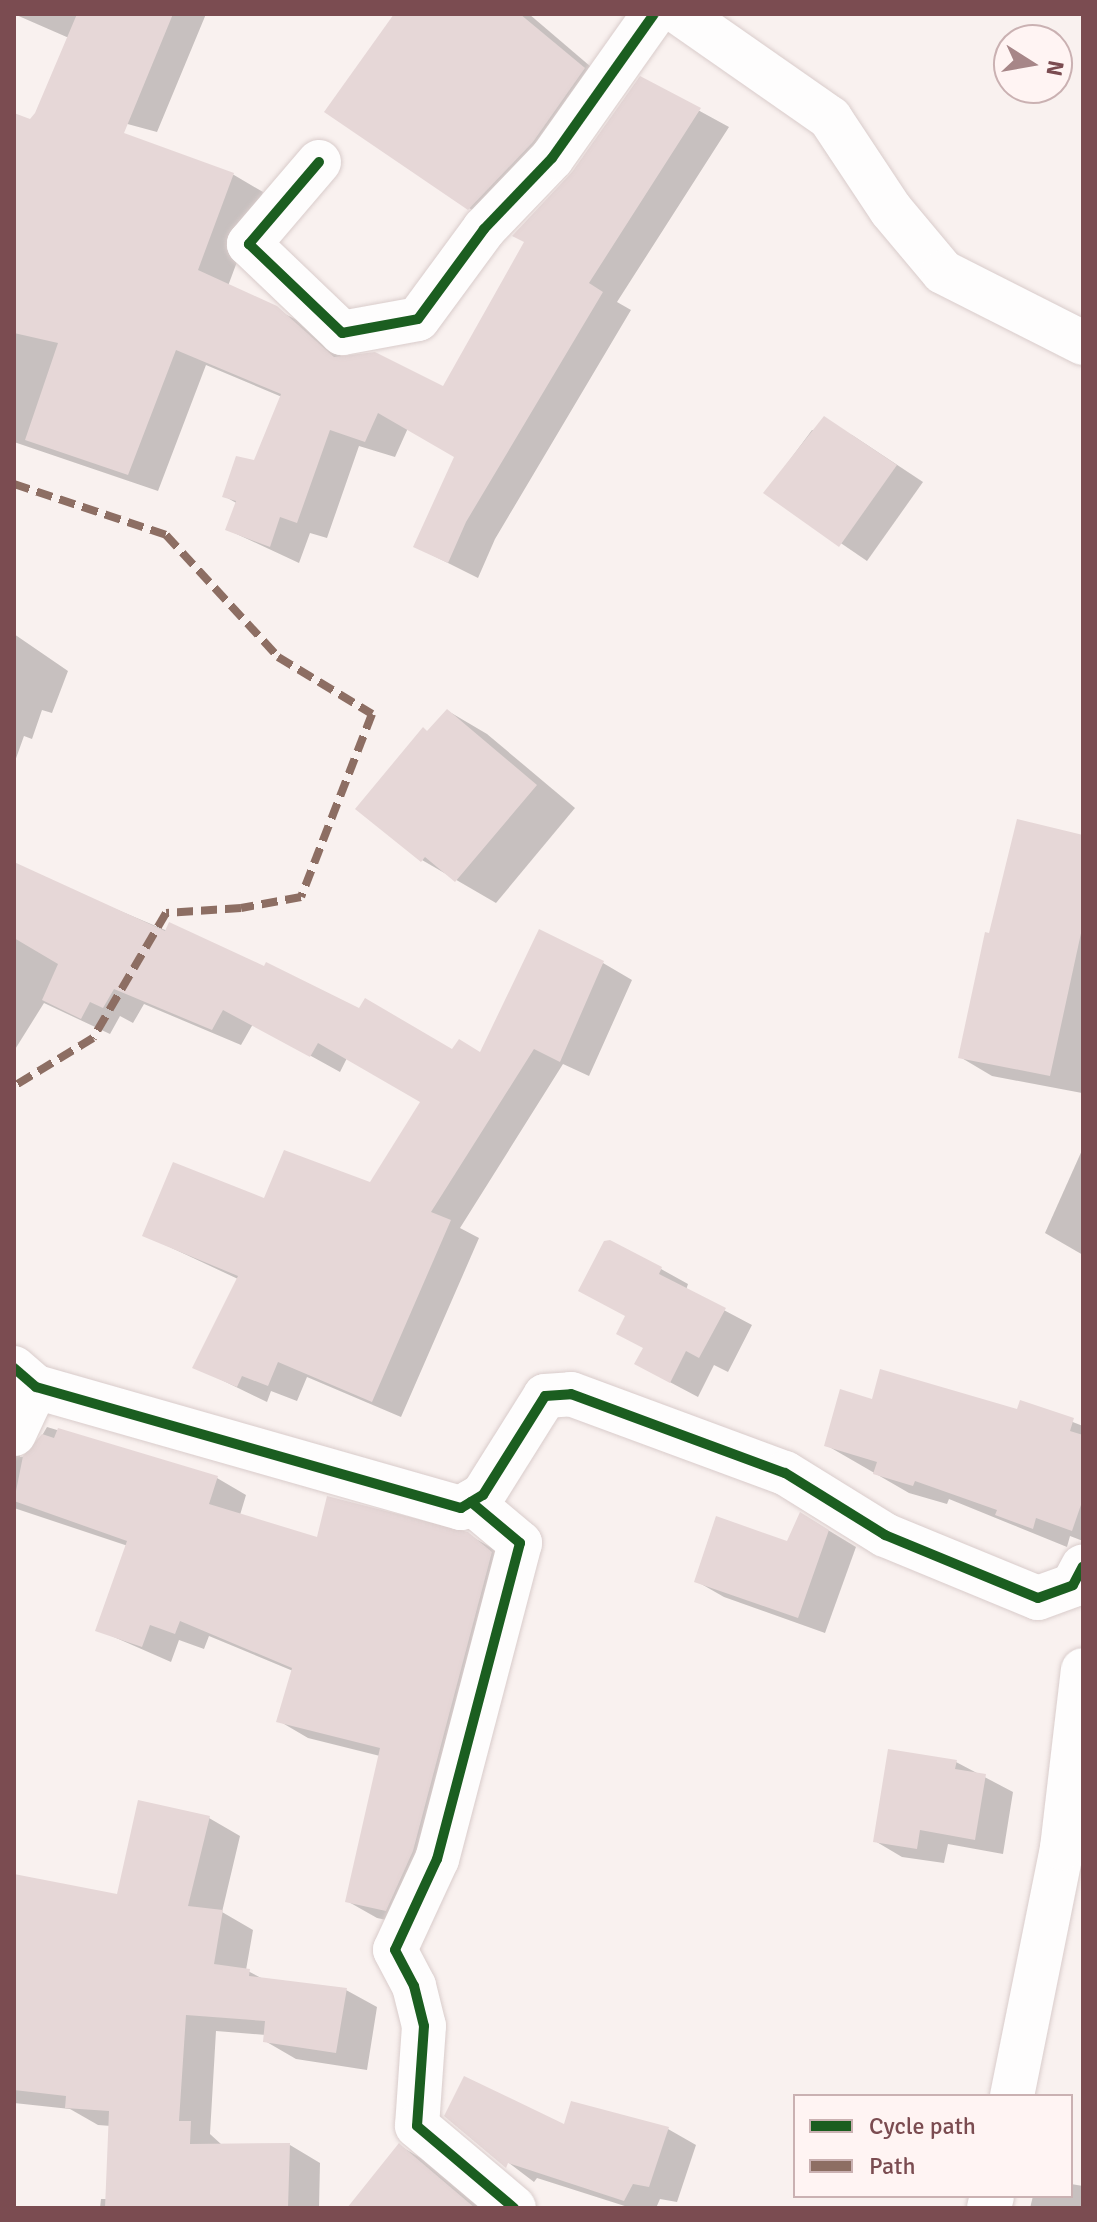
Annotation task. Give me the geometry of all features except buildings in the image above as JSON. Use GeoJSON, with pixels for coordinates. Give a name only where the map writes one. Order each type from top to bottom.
{"type":"FeatureCollection","features":[{"type":"Feature","properties":{"kind":"street"},"geometry":{"type":"LineString","coordinates":[[319,162],[249,244],[342,333],[418,319],[484,229],[552,158],[654,14]]}},
{"type":"Feature","properties":{"kind":"street"},"geometry":{"type":"LineString","coordinates":[[681,14],[830,118],[891,210],[943,272],[1083,343]]}},
{"type":"Feature","properties":{"kind":"street"},"geometry":{"type":"LineString","coordinates":[[14,1434],[25,1378],[461,1508],[483,1495],[545,1396],[571,1394],[785,1473],[885,1535],[1038,1598],[1073,1585],[1083,1566]]}},
{"type":"Feature","properties":{"kind":"street"},"geometry":{"type":"LineString","coordinates":[[471,1502],[520,1543],[437,1859],[395,1950],[414,1986],[424,2026],[417,2126],[514,2208]]}},
{"type":"Feature","properties":{"kind":"street"},"geometry":{"type":"LineString","coordinates":[[1012,2094],[1062,1848],[1083,1670]]}},
{"type":"Feature","properties":{"kind":"marked path"},"geometry":{"type":"LineString","coordinates":[[14,484],[166,535],[278,657],[372,714],[301,897],[241,908],[166,913],[93,1038],[14,1086]]}},
{"type":"Feature","properties":{"kind":"cycle path"},"geometry":{"type":"LineString","coordinates":[[319,162],[249,244],[342,333],[418,319],[484,229],[552,158],[654,14]]}},
{"type":"Feature","properties":{"kind":"cycle path"},"geometry":{"type":"LineString","coordinates":[[14,1368],[36,1387],[461,1508],[483,1495],[545,1396],[571,1394],[785,1473],[885,1535],[1038,1598],[1073,1585],[1083,1566]]}},
{"type":"Feature","properties":{"kind":"cycle path"},"geometry":{"type":"LineString","coordinates":[[471,1502],[520,1543],[437,1859],[395,1950],[414,1986],[424,2026],[417,2126],[514,2208]]}}]}
